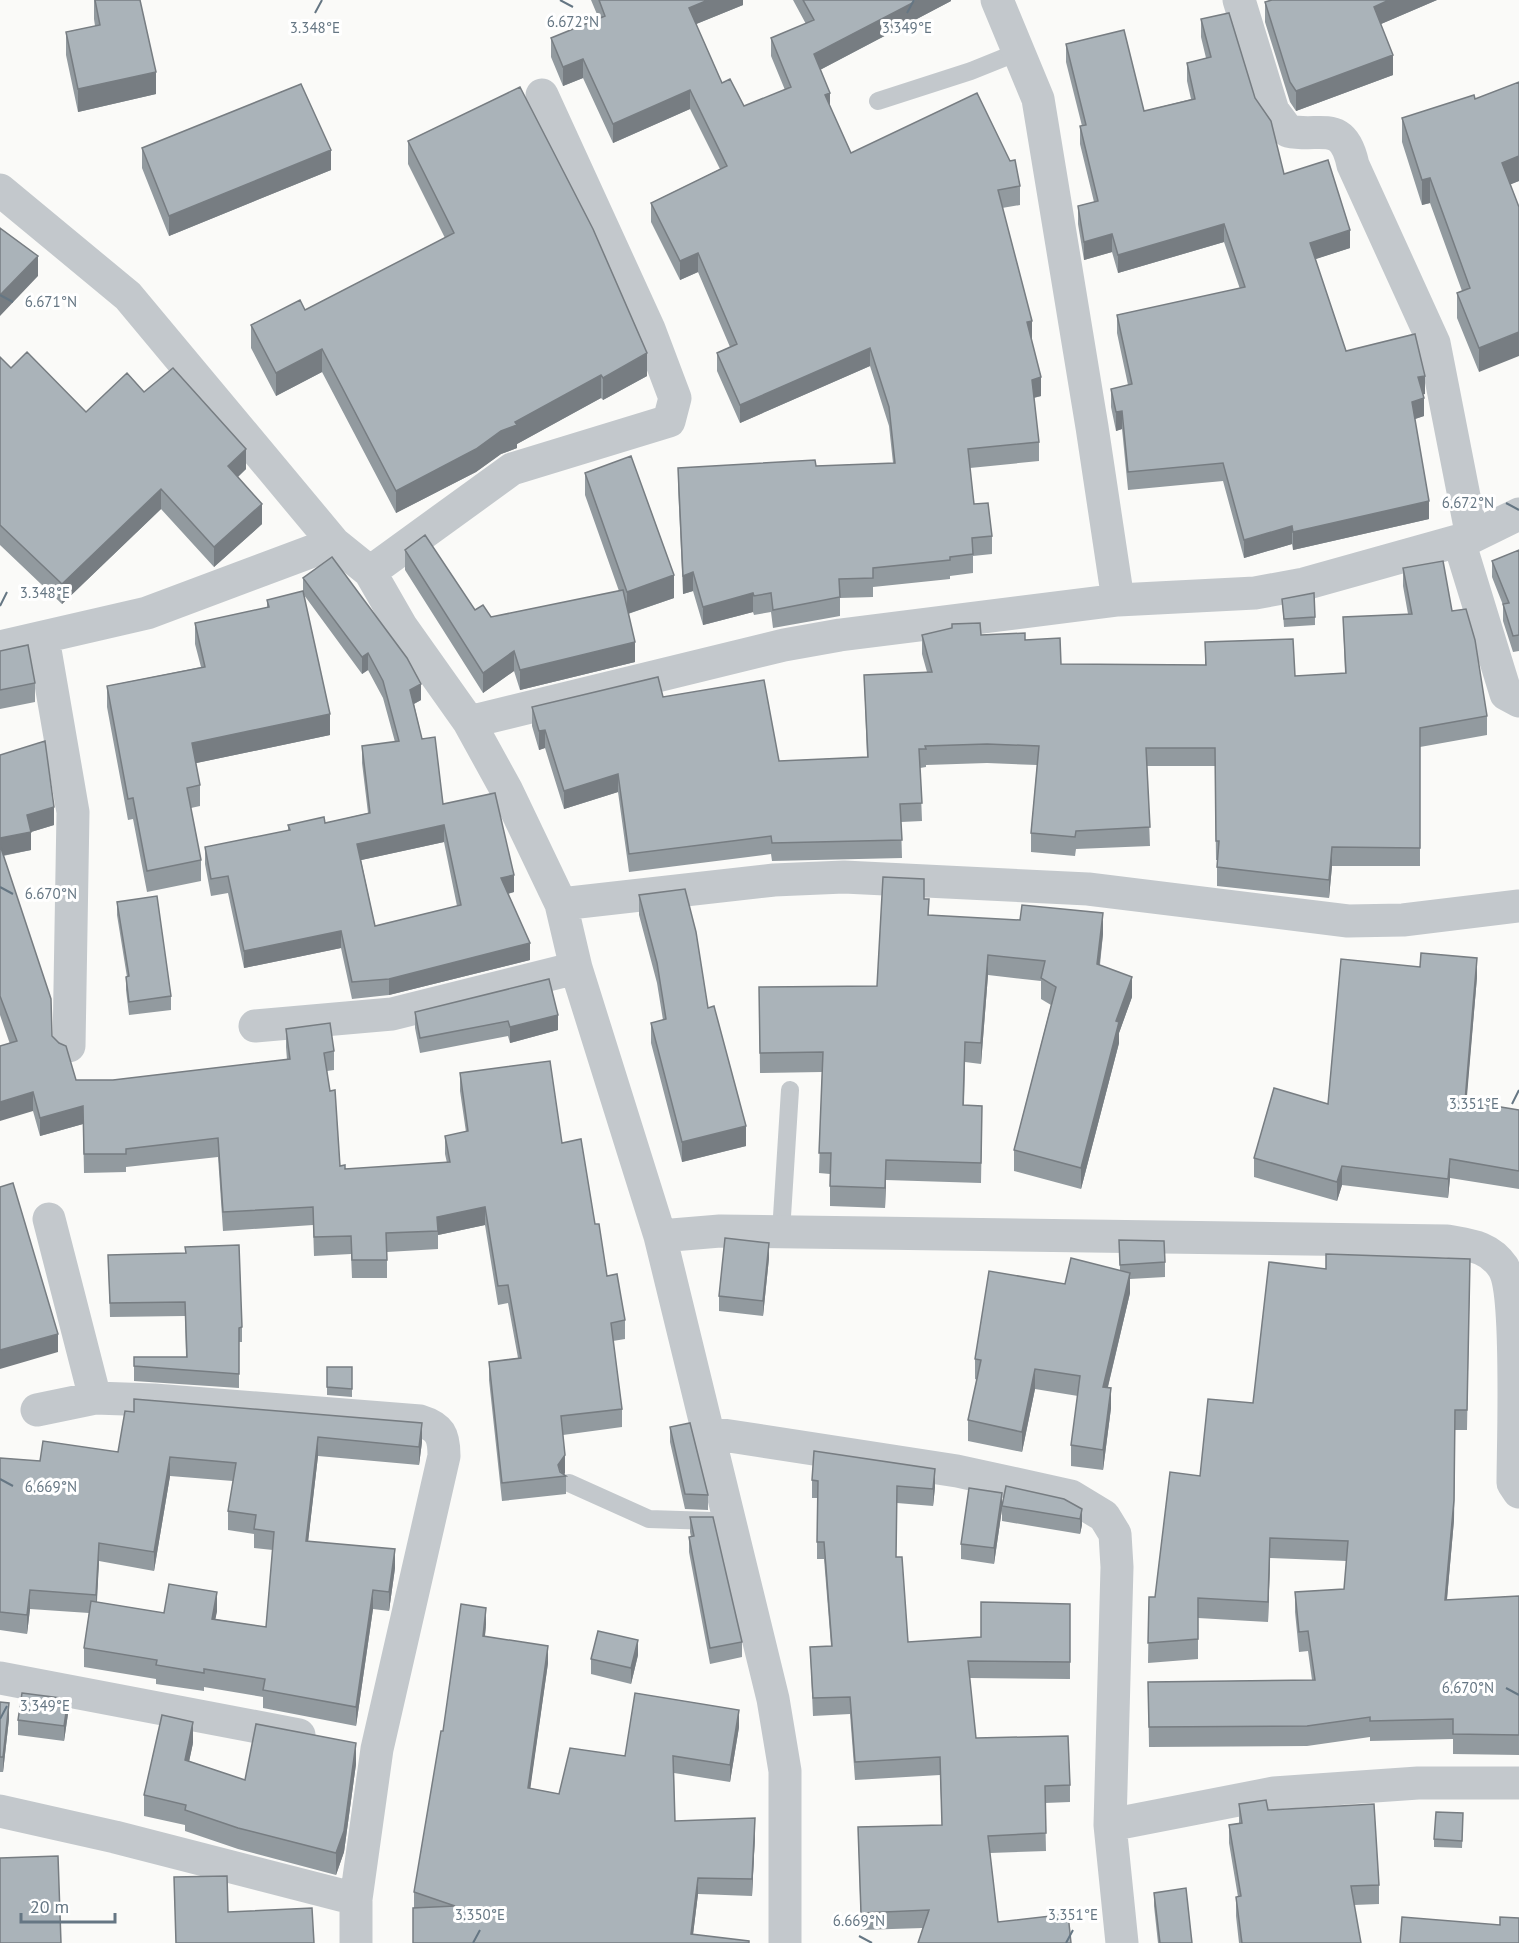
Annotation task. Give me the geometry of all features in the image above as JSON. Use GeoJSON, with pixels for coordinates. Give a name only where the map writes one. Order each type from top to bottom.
{"type":"FeatureCollection","features":[{"type":"Feature","properties":{"kind":"street"},"geometry":{"type":"LineString","coordinates":[[997,0],[1038,99],[1118,600]]}},
{"type":"Feature","properties":{"kind":"street"},"geometry":{"type":"LineString","coordinates":[[1239,0],[1273,111],[1288,131],[1301,134],[1317,131],[1335,135],[1349,145],[1353,165],[1434,343],[1466,539],[1506,694],[1519,701]]}},
{"type":"Feature","properties":{"kind":"street"},"geometry":{"type":"LineString","coordinates":[[370,572],[512,470],[669,421],[675,398],[649,329],[542,95]]}},
{"type":"Feature","properties":{"kind":"street"},"geometry":{"type":"LineString","coordinates":[[0,190],[128,296],[334,543],[370,572],[401,626],[469,722],[507,790],[561,904],[576,968],[660,1236],[710,1433],[773,1699],[784,1771],[785,1943]]}},
{"type":"Feature","properties":{"kind":"street"},"geometry":{"type":"LineString","coordinates":[[469,722],[806,641],[1118,600],[1255,593],[1304,584],[1466,539],[1519,514]]}},
{"type":"Feature","properties":{"kind":"street"},"geometry":{"type":"LineString","coordinates":[[0,648],[147,613],[334,543]]}},
{"type":"Feature","properties":{"kind":"street"},"geometry":{"type":"LineString","coordinates":[[43,638],[73,812],[69,1046]]}},
{"type":"Feature","properties":{"kind":"street"},"geometry":{"type":"LineString","coordinates":[[561,904],[774,880],[844,877],[1088,889],[1348,921],[1403,920],[1519,906]]}},
{"type":"Feature","properties":{"kind":"street"},"geometry":{"type":"LineString","coordinates":[[255,1026],[392,1014],[576,968]]}},
{"type":"Feature","properties":{"kind":"street"},"geometry":{"type":"LineString","coordinates":[[49,1219],[95,1398]]}},
{"type":"Feature","properties":{"kind":"street"},"geometry":{"type":"LineString","coordinates":[[660,1236],[720,1231],[1447,1241],[1485,1248],[1504,1268],[1516,1302],[1513,1483],[1519,1492]]}},
{"type":"Feature","properties":{"kind":"street"},"geometry":{"type":"LineString","coordinates":[[37,1410],[95,1398],[154,1400],[420,1420],[436,1426],[444,1438],[444,1456],[377,1749],[356,1899],[356,1943]]}},
{"type":"Feature","properties":{"kind":"street"},"geometry":{"type":"LineString","coordinates":[[710,1433],[957,1471],[1071,1496],[1104,1515],[1115,1534],[1117,1567],[1110,1825],[1122,1943]]}},
{"type":"Feature","properties":{"kind":"street"},"geometry":{"type":"LineString","coordinates":[[0,1678],[377,1749]]}},
{"type":"Feature","properties":{"kind":"street"},"geometry":{"type":"LineString","coordinates":[[1110,1825],[1274,1794],[1418,1783],[1519,1784]]}},
{"type":"Feature","properties":{"kind":"street"},"geometry":{"type":"LineString","coordinates":[[0,1811],[115,1837],[356,1899]]}},
{"type":"Feature","properties":{"kind":"lane"},"geometry":{"type":"LineString","coordinates":[[878,101],[971,71],[1018,52]]}},
{"type":"Feature","properties":{"kind":"lane"},"geometry":{"type":"LineString","coordinates":[[781,1232],[790,1090]]}},
{"type":"Feature","properties":{"kind":"lane"},"geometry":{"type":"LineString","coordinates":[[569,1483],[649,1519],[731,1522]]}},
{"type":"Feature","properties":{"kind":"building"},"geometry":{"type":"Polygon","coordinates":[[[95,0],[140,0],[156,72],[78,89],[66,32],[100,25],[95,0]]]}},
{"type":"Feature","properties":{"kind":"building"},"geometry":{"type":"Polygon","coordinates":[[[599,0],[708,0],[689,8],[722,83],[730,79],[744,106],[791,87],[771,38],[814,20],[803,0],[918,0],[814,54],[830,93],[825,95],[851,153],[977,93],[1010,161],[1015,160],[1020,186],[998,190],[1032,321],[1027,322],[1041,377],[1032,380],[1039,442],[968,449],[974,504],[988,503],[992,536],[972,538],[973,554],[950,557],[950,560],[873,568],[873,578],[839,579],[840,597],[773,610],[771,593],[754,596],[753,593],[703,607],[693,572],[683,576],[678,468],[815,460],[816,466],[895,463],[889,407],[870,348],[740,405],[717,353],[737,344],[698,253],[680,261],[651,203],[727,166],[690,90],[613,124],[583,59],[563,67],[551,38],[605,16],[599,0]]]}},
{"type":"Feature","properties":{"kind":"building"},"geometry":{"type":"Polygon","coordinates":[[[1272,0],[1389,0],[1374,7],[1393,55],[1296,91],[1290,82],[1265,2],[1272,0]]]}},
{"type":"Feature","properties":{"kind":"building"},"geometry":{"type":"Polygon","coordinates":[[[1229,13],[1255,98],[1271,121],[1284,174],[1328,160],[1350,230],[1310,243],[1346,351],[1415,334],[1425,376],[1418,377],[1424,398],[1412,402],[1429,501],[1293,532],[1292,526],[1244,540],[1223,463],[1128,472],[1122,411],[1116,412],[1111,389],[1132,384],[1117,315],[1245,287],[1224,224],[1118,255],[1112,234],[1084,242],[1078,206],[1098,201],[1080,126],[1086,125],[1066,44],[1124,30],[1144,111],[1195,99],[1187,63],[1211,57],[1201,19],[1229,13]]]}},
{"type":"Feature","properties":{"kind":"building"},"geometry":{"type":"Polygon","coordinates":[[[1519,82],[1519,156],[1502,163],[1519,207],[1519,332],[1479,348],[1457,293],[1470,288],[1430,178],[1422,180],[1402,118],[1474,95],[1475,99],[1519,82]]]}},
{"type":"Feature","properties":{"kind":"building"},"geometry":{"type":"Polygon","coordinates":[[[301,84],[331,150],[169,216],[142,148],[301,84]]]}},
{"type":"Feature","properties":{"kind":"building"},"geometry":{"type":"Polygon","coordinates":[[[520,87],[593,229],[647,353],[603,378],[601,375],[515,422],[517,425],[501,431],[476,449],[396,491],[322,349],[276,373],[251,325],[300,300],[305,310],[454,233],[408,141],[520,87]]]}},
{"type":"Feature","properties":{"kind":"building"},"geometry":{"type":"Polygon","coordinates":[[[0,228],[38,256],[0,295],[0,228]]]}},
{"type":"Feature","properties":{"kind":"building"},"geometry":{"type":"Polygon","coordinates":[[[27,352],[86,412],[127,373],[144,392],[173,368],[246,449],[228,466],[262,504],[214,547],[161,489],[62,584],[0,525],[0,357],[11,368],[27,352]]]}},
{"type":"Feature","properties":{"kind":"building"},"geometry":{"type":"Polygon","coordinates":[[[631,456],[674,575],[627,592],[585,473],[631,456]]]}},
{"type":"Feature","properties":{"kind":"building"},"geometry":{"type":"Polygon","coordinates":[[[425,535],[475,610],[483,605],[491,617],[623,590],[635,642],[520,670],[514,651],[483,673],[405,550],[425,535]]]}},
{"type":"Feature","properties":{"kind":"building"},"geometry":{"type":"Polygon","coordinates":[[[1519,550],[1519,635],[1513,636],[1503,604],[1509,603],[1492,561],[1519,550]]]}},
{"type":"Feature","properties":{"kind":"building"},"geometry":{"type":"Polygon","coordinates":[[[332,557],[407,658],[421,684],[410,690],[422,739],[435,737],[443,804],[495,793],[514,875],[501,878],[530,943],[389,979],[352,982],[341,931],[244,951],[228,876],[211,879],[205,847],[290,830],[288,825],[324,817],[325,823],[370,813],[362,746],[399,741],[383,681],[368,653],[362,657],[303,578],[332,557]],[[444,825],[357,844],[375,926],[461,905],[444,825]]]}},
{"type":"Feature","properties":{"kind":"building"},"geometry":{"type":"Polygon","coordinates":[[[1443,561],[1452,611],[1466,609],[1475,640],[1487,716],[1420,728],[1420,848],[1332,847],[1329,880],[1217,867],[1219,841],[1216,841],[1215,748],[1146,748],[1150,827],[1076,831],[1075,837],[1031,833],[1039,746],[987,744],[925,746],[926,749],[919,749],[922,803],[900,804],[902,840],[772,843],[771,836],[629,854],[618,774],[564,791],[545,730],[539,731],[532,707],[658,677],[663,697],[764,680],[779,761],[868,757],[864,675],[932,672],[922,635],[952,628],[952,624],[980,623],[981,635],[1025,633],[1025,640],[1060,638],[1061,664],[1206,665],[1205,642],[1293,639],[1295,676],[1346,673],[1343,617],[1412,614],[1403,568],[1443,561]]]}},
{"type":"Feature","properties":{"kind":"building"},"geometry":{"type":"Polygon","coordinates":[[[303,591],[330,714],[192,743],[200,785],[187,788],[201,860],[147,871],[133,798],[128,799],[107,686],[205,667],[195,623],[269,607],[267,600],[303,591]]]}},
{"type":"Feature","properties":{"kind":"building"},"geometry":{"type":"Polygon","coordinates":[[[1314,593],[1315,617],[1284,619],[1282,599],[1314,593]]]}},
{"type":"Feature","properties":{"kind":"building"},"geometry":{"type":"Polygon","coordinates":[[[28,645],[35,683],[0,690],[0,651],[28,645]]]}},
{"type":"Feature","properties":{"kind":"building"},"geometry":{"type":"Polygon","coordinates":[[[45,741],[54,807],[27,815],[31,832],[0,838],[0,755],[45,741]]]}},
{"type":"Feature","properties":{"kind":"building"},"geometry":{"type":"Polygon","coordinates":[[[0,845],[51,999],[52,1036],[66,1046],[76,1080],[113,1080],[290,1059],[286,1029],[330,1023],[334,1051],[324,1053],[330,1091],[335,1090],[340,1166],[345,1165],[345,1169],[450,1162],[445,1136],[468,1131],[460,1073],[550,1061],[562,1143],[581,1139],[595,1224],[599,1224],[607,1276],[617,1274],[625,1320],[611,1323],[622,1409],[561,1416],[565,1455],[558,1465],[560,1472],[566,1476],[502,1483],[489,1362],[521,1358],[508,1285],[498,1286],[485,1207],[437,1217],[438,1231],[386,1233],[387,1260],[352,1260],[351,1236],[314,1237],[313,1207],[223,1212],[218,1138],[126,1149],[126,1154],[84,1154],[83,1106],[40,1118],[33,1092],[0,1102],[0,1046],[17,1041],[0,996],[0,845]]]}},
{"type":"Feature","properties":{"kind":"building"},"geometry":{"type":"Polygon","coordinates":[[[883,877],[924,879],[924,899],[929,899],[928,915],[1020,920],[1022,905],[1103,913],[1097,964],[1132,977],[1116,1021],[1119,1022],[1081,1168],[1014,1150],[1056,987],[1041,978],[1045,961],[988,955],[981,1043],[965,1042],[963,1105],[982,1106],[981,1163],[886,1160],[885,1188],[830,1186],[831,1153],[819,1153],[823,1052],[760,1053],[759,987],[877,986],[883,877]]]}},
{"type":"Feature","properties":{"kind":"building"},"geometry":{"type":"Polygon","coordinates":[[[685,889],[696,932],[708,1008],[714,1006],[746,1126],[682,1142],[651,1023],[666,1019],[657,963],[639,895],[685,889]]]}},
{"type":"Feature","properties":{"kind":"building"},"geometry":{"type":"Polygon","coordinates":[[[157,896],[171,996],[129,1002],[126,977],[129,976],[117,902],[157,896]]]}},
{"type":"Feature","properties":{"kind":"building"},"geometry":{"type":"Polygon","coordinates":[[[1421,953],[1477,958],[1465,1101],[1519,1110],[1519,1171],[1450,1159],[1448,1179],[1342,1166],[1337,1182],[1254,1158],[1274,1088],[1328,1104],[1341,959],[1420,967],[1421,953]]]}},
{"type":"Feature","properties":{"kind":"building"},"geometry":{"type":"Polygon","coordinates":[[[549,979],[558,1015],[510,1027],[508,1021],[420,1038],[415,1012],[549,979]]]}},
{"type":"Feature","properties":{"kind":"building"},"geometry":{"type":"Polygon","coordinates":[[[13,1183],[58,1334],[0,1350],[0,1187],[13,1183]]]}},
{"type":"Feature","properties":{"kind":"building"},"geometry":{"type":"Polygon","coordinates":[[[725,1238],[769,1243],[763,1301],[719,1296],[725,1238]]]}},
{"type":"Feature","properties":{"kind":"building"},"geometry":{"type":"Polygon","coordinates":[[[1119,1240],[1164,1241],[1165,1262],[1120,1265],[1119,1240]]]}},
{"type":"Feature","properties":{"kind":"building"},"geometry":{"type":"Polygon","coordinates":[[[239,1245],[242,1327],[239,1328],[239,1374],[134,1366],[134,1357],[187,1357],[185,1302],[110,1303],[108,1255],[186,1253],[185,1247],[239,1245]]]}},
{"type":"Feature","properties":{"kind":"building"},"geometry":{"type":"Polygon","coordinates":[[[1326,1254],[1470,1259],[1467,1410],[1455,1410],[1454,1500],[1445,1600],[1519,1596],[1519,1735],[1453,1734],[1453,1719],[1370,1721],[1370,1717],[1307,1726],[1149,1727],[1148,1682],[1315,1680],[1308,1631],[1299,1632],[1295,1592],[1344,1589],[1348,1541],[1270,1538],[1268,1602],[1198,1598],[1198,1639],[1148,1643],[1149,1597],[1155,1597],[1170,1472],[1200,1476],[1208,1399],[1253,1403],[1269,1262],[1326,1269],[1326,1254]]]}},
{"type":"Feature","properties":{"kind":"building"},"geometry":{"type":"Polygon","coordinates":[[[1071,1258],[1130,1273],[1103,1387],[1111,1388],[1103,1450],[1071,1445],[1080,1376],[1035,1369],[1022,1432],[968,1420],[981,1360],[975,1359],[989,1271],[1065,1284],[1071,1258]]]}},
{"type":"Feature","properties":{"kind":"building"},"geometry":{"type":"Polygon","coordinates":[[[327,1367],[352,1367],[352,1389],[327,1387],[327,1367]]]}},
{"type":"Feature","properties":{"kind":"building"},"geometry":{"type":"Polygon","coordinates":[[[134,1399],[422,1423],[419,1447],[318,1437],[306,1541],[395,1549],[389,1592],[373,1590],[356,1707],[263,1690],[265,1679],[204,1669],[204,1673],[156,1665],[157,1660],[84,1648],[91,1601],[164,1613],[169,1584],[217,1592],[212,1619],[266,1627],[274,1532],[254,1529],[256,1515],[228,1511],[236,1463],[170,1457],[154,1552],[99,1543],[96,1595],[30,1590],[27,1615],[0,1612],[0,1458],[40,1461],[43,1441],[118,1452],[125,1411],[134,1412],[134,1399]]]}},
{"type":"Feature","properties":{"kind":"building"},"geometry":{"type":"Polygon","coordinates":[[[690,1423],[708,1495],[685,1494],[670,1427],[690,1423]]]}},
{"type":"Feature","properties":{"kind":"building"},"geometry":{"type":"Polygon","coordinates":[[[814,1451],[935,1469],[933,1489],[897,1486],[896,1557],[902,1557],[908,1642],[981,1637],[981,1602],[1070,1604],[1070,1662],[968,1661],[976,1738],[1068,1736],[1070,1785],[1045,1786],[1046,1833],[988,1836],[998,1922],[1068,1914],[1071,1943],[918,1943],[929,1910],[861,1913],[858,1827],[942,1825],[940,1757],[855,1762],[850,1697],[813,1698],[810,1647],[832,1646],[824,1542],[817,1542],[818,1481],[812,1480],[814,1451]]]}},
{"type":"Feature","properties":{"kind":"building"},"geometry":{"type":"Polygon","coordinates":[[[1006,1486],[1064,1499],[1082,1509],[1080,1519],[1002,1506],[1006,1486]]]}},
{"type":"Feature","properties":{"kind":"building"},"geometry":{"type":"Polygon","coordinates":[[[969,1488],[1002,1493],[994,1548],[961,1544],[969,1488]]]}},
{"type":"Feature","properties":{"kind":"building"},"geometry":{"type":"Polygon","coordinates":[[[690,1517],[713,1517],[742,1642],[710,1648],[689,1537],[694,1536],[690,1517]]]}},
{"type":"Feature","properties":{"kind":"building"},"geometry":{"type":"Polygon","coordinates":[[[461,1604],[486,1608],[483,1636],[548,1646],[528,1788],[559,1794],[570,1748],[625,1756],[635,1693],[739,1710],[730,1765],[673,1756],[675,1821],[755,1818],[752,1879],[698,1878],[691,1934],[749,1941],[749,1943],[413,1943],[413,1908],[455,1906],[414,1892],[441,1731],[443,1731],[461,1604]]]}},
{"type":"Feature","properties":{"kind":"building"},"geometry":{"type":"Polygon","coordinates":[[[598,1631],[638,1640],[631,1668],[591,1659],[598,1631]]]}},
{"type":"Feature","properties":{"kind":"building"},"geometry":{"type":"Polygon","coordinates":[[[22,1693],[68,1699],[64,1726],[18,1720],[22,1693]]]}},
{"type":"Feature","properties":{"kind":"building"},"geometry":{"type":"Polygon","coordinates":[[[0,1702],[9,1703],[3,1757],[0,1757],[0,1702]]]}},
{"type":"Feature","properties":{"kind":"building"},"geometry":{"type":"Polygon","coordinates":[[[162,1715],[193,1722],[185,1760],[245,1780],[256,1724],[356,1743],[344,1831],[336,1853],[238,1828],[185,1810],[186,1805],[144,1795],[162,1715]]]}},
{"type":"Feature","properties":{"kind":"building"},"geometry":{"type":"Polygon","coordinates":[[[1266,1800],[1268,1810],[1374,1804],[1379,1885],[1351,1886],[1361,1943],[1242,1943],[1236,1897],[1241,1896],[1229,1825],[1242,1823],[1239,1804],[1266,1800]]]}},
{"type":"Feature","properties":{"kind":"building"},"geometry":{"type":"Polygon","coordinates":[[[1436,1812],[1463,1813],[1462,1841],[1434,1839],[1436,1812]]]}},
{"type":"Feature","properties":{"kind":"building"},"geometry":{"type":"Polygon","coordinates":[[[58,1856],[61,1943],[0,1943],[0,1858],[58,1856]]]}},
{"type":"Feature","properties":{"kind":"building"},"geometry":{"type":"Polygon","coordinates":[[[227,1876],[228,1912],[312,1908],[314,1943],[176,1943],[174,1877],[227,1876]]]}},
{"type":"Feature","properties":{"kind":"building"},"geometry":{"type":"Polygon","coordinates":[[[1186,1888],[1192,1943],[1160,1943],[1154,1893],[1186,1888]]]}},
{"type":"Feature","properties":{"kind":"building"},"geometry":{"type":"Polygon","coordinates":[[[1402,1917],[1500,1925],[1500,1917],[1519,1918],[1519,1943],[1400,1943],[1402,1917]]]}}]}
